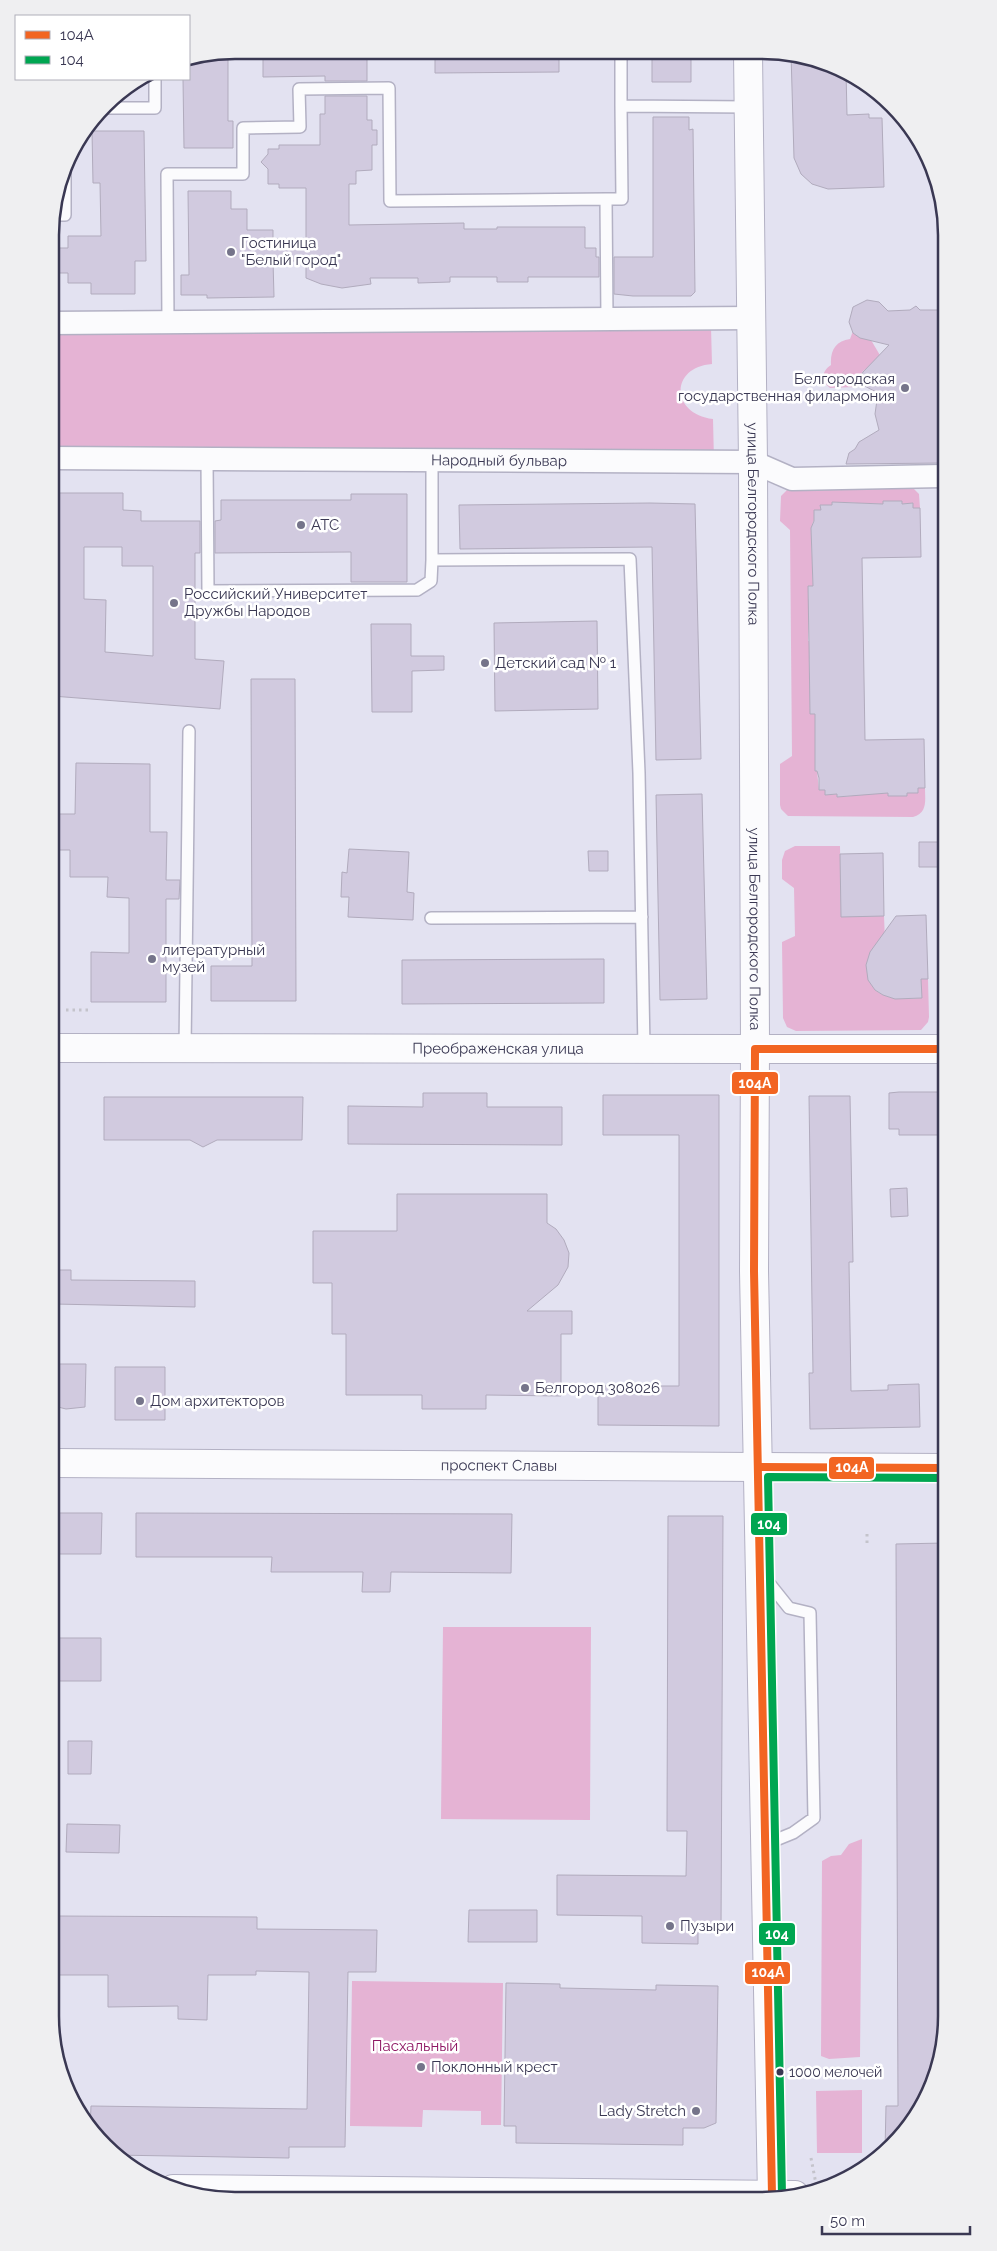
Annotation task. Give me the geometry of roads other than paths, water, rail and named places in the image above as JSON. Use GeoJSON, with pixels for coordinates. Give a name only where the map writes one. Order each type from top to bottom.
{"type":"FeatureCollection","features":[{"type":"Feature","properties":{"kind":"main road","name":"улица Белгородского Полка"},"geometry":{"type":"LineString","coordinates":[[748,59],[753,462],[754,1271],[772,2192]]}},
{"type":"Feature","properties":{"kind":"main road","name":"Преображенская улица"},"geometry":{"type":"LineString","coordinates":[[59,1048],[938,1049]]}},
{"type":"Feature","properties":{"kind":"main road","name":"проспект Славы"},"geometry":{"type":"LineString","coordinates":[[59,1463],[938,1468]]}},
{"type":"Feature","properties":{"kind":"main road"},"geometry":{"type":"LineString","coordinates":[[202,2189],[426,2192]]}},
{"type":"Feature","properties":{"kind":"street"},"geometry":{"type":"LineString","coordinates":[[59,323],[752,318]]}},
{"type":"Feature","properties":{"kind":"street","name":"Народный бульвар"},"geometry":{"type":"LineString","coordinates":[[59,458],[753,462],[792,479],[938,476]]}},
{"type":"Feature","properties":{"kind":"lane"},"geometry":{"type":"LineString","coordinates":[[168,322],[167,174],[243,174],[243,128],[300,127],[299,89],[389,88],[390,201],[622,199],[621,59]]}},
{"type":"Feature","properties":{"kind":"lane"},"geometry":{"type":"LineString","coordinates":[[112,108],[155,108],[155,80]]}},
{"type":"Feature","properties":{"kind":"lane"},"geometry":{"type":"LineString","coordinates":[[621,106],[749,107]]}},
{"type":"Feature","properties":{"kind":"lane"},"geometry":{"type":"LineString","coordinates":[[60,215],[65,215],[65,189]]}},
{"type":"Feature","properties":{"kind":"lane"},"geometry":{"type":"LineString","coordinates":[[606,199],[607,319]]}},
{"type":"Feature","properties":{"kind":"lane"},"geometry":{"type":"LineString","coordinates":[[207,459],[208,591],[417,590],[431,581],[432,460]]}},
{"type":"Feature","properties":{"kind":"lane"},"geometry":{"type":"LineString","coordinates":[[432,560],[630,559],[639,773],[644,1049]]}},
{"type":"Feature","properties":{"kind":"lane"},"geometry":{"type":"LineString","coordinates":[[186,1048],[189,730]]}},
{"type":"Feature","properties":{"kind":"lane"},"geometry":{"type":"LineString","coordinates":[[431,918],[642,917]]}},
{"type":"Feature","properties":{"kind":"lane"},"geometry":{"type":"LineString","coordinates":[[760,1571],[789,1608],[810,1613],[811,1623],[814,1818],[793,1834],[766,1844]]}},
{"type":"Feature","properties":{"kind":"place","name":"Гостиница \"Белый город\""},"geometry":{"type":"Point","coordinates":[231,252]}},
{"type":"Feature","properties":{"kind":"place","name":"Белгородская государственная филармония"},"geometry":{"type":"Point","coordinates":[905,388]}},
{"type":"Feature","properties":{"kind":"place","name":"АТС"},"geometry":{"type":"Point","coordinates":[301,525]}},
{"type":"Feature","properties":{"kind":"place","name":"Российский Университет Дружбы Народов"},"geometry":{"type":"Point","coordinates":[174,603]}},
{"type":"Feature","properties":{"kind":"place","name":"Детский сад № 1"},"geometry":{"type":"Point","coordinates":[485,663]}},
{"type":"Feature","properties":{"kind":"place","name":"литературный музей"},"geometry":{"type":"Point","coordinates":[152,959]}},
{"type":"Feature","properties":{"kind":"place","name":"Белгород 308026"},"geometry":{"type":"Point","coordinates":[525,1388]}},
{"type":"Feature","properties":{"kind":"place","name":"Дом архитекторов"},"geometry":{"type":"Point","coordinates":[140,1401]}},
{"type":"Feature","properties":{"kind":"place","name":"Пузыри"},"geometry":{"type":"Point","coordinates":[670,1926]}},
{"type":"Feature","properties":{"kind":"place","name":"Поклонный крест"},"geometry":{"type":"Point","coordinates":[421,2067]}},
{"type":"Feature","properties":{"kind":"place","name":"1000 мелочей"},"geometry":{"type":"Point","coordinates":[780,2072]}},
{"type":"Feature","properties":{"kind":"place","name":"Lady Stretch"},"geometry":{"type":"Point","coordinates":[696,2111]}},
{"type":"Feature","properties":{"kind":"park label","name":"Пасхальный"},"geometry":{"type":"Point","coordinates":[415,2046]}}]}
